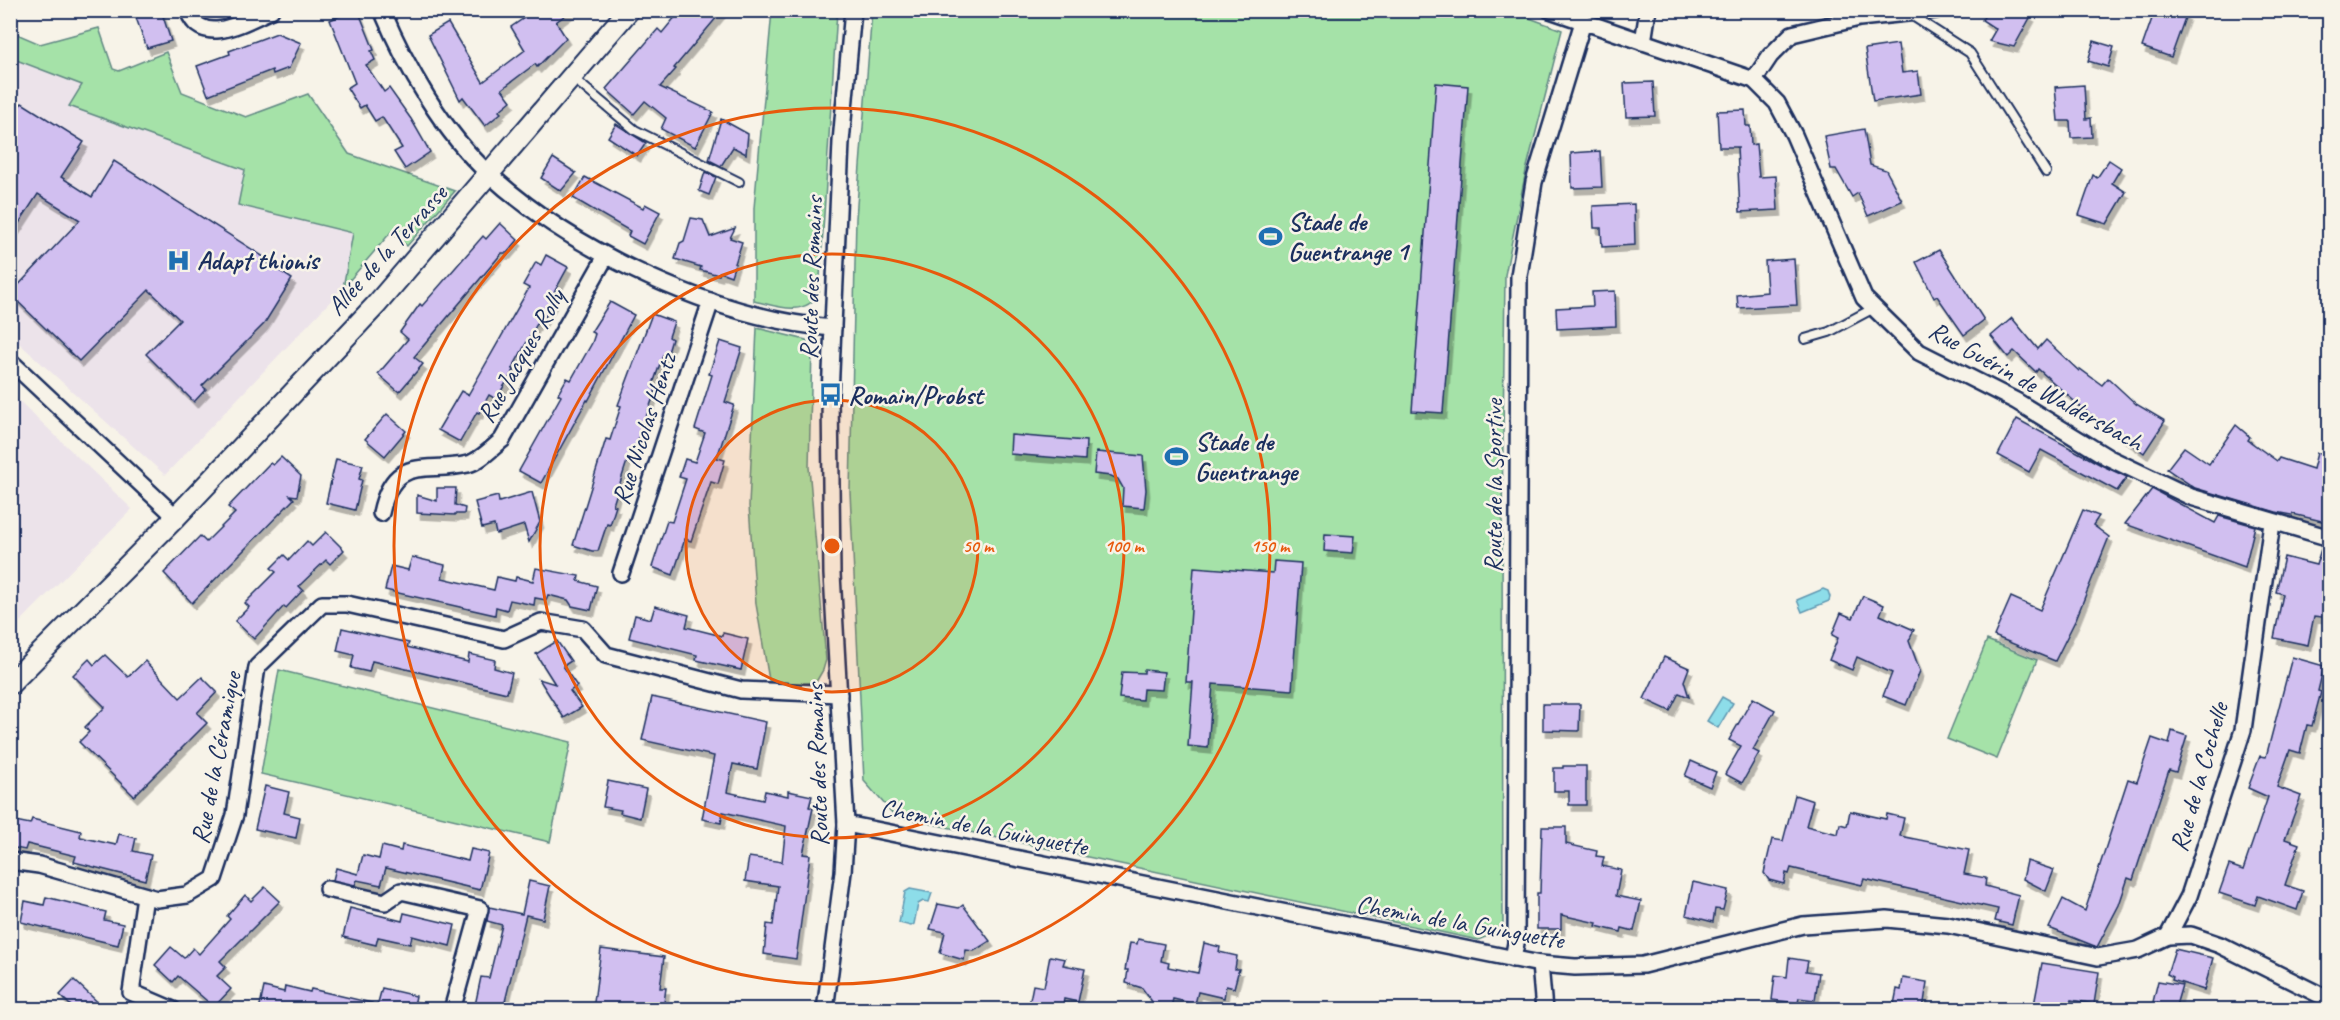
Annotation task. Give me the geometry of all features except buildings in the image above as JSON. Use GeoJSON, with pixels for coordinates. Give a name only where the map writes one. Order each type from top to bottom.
{"type":"FeatureCollection","features":[{"type":"Feature","properties":{"kind":"street"},"geometry":{"type":"LineString","coordinates":[[188,10],[192,21],[202,29],[223,30],[271,10]]}},
{"type":"Feature","properties":{"kind":"street"},"geometry":{"type":"LineString","coordinates":[[382,10],[392,35],[423,89],[462,144],[489,173],[539,214],[606,256],[711,301],[760,316],[809,326],[833,328]]}},
{"type":"Feature","properties":{"kind":"street","name":"Allée de la Terrasse"},"geometry":{"type":"LineString","coordinates":[[10,684],[176,517],[376,305],[629,10]]}},
{"type":"Feature","properties":{"kind":"street","name":"Route des Romains"},"geometry":{"type":"LineString","coordinates":[[825,1010],[843,872],[846,824],[830,491],[830,395],[840,142],[853,10]]}},
{"type":"Feature","properties":{"kind":"street","name":"Rue Guérin de Waldersbach"},"geometry":{"type":"LineString","coordinates":[[1550,10],[1754,80],[1777,103],[1790,127],[1864,298],[1919,352],[2016,401],[2107,458],[2191,497],[2272,523],[2330,538]]}},
{"type":"Feature","properties":{"kind":"street"},"geometry":{"type":"LineString","coordinates":[[1643,42],[1648,10]]}},
{"type":"Feature","properties":{"kind":"street"},"geometry":{"type":"LineString","coordinates":[[1754,80],[1770,56],[1792,34],[1859,18],[1936,10]]}},
{"type":"Feature","properties":{"kind":"street","name":"Route de la Sportive"},"geometry":{"type":"LineString","coordinates":[[1513,959],[1516,943],[1519,276],[1534,182],[1583,22]]}},
{"type":"Feature","properties":{"kind":"street","name":"Rue Jacques Rolly"},"geometry":{"type":"LineString","coordinates":[[381,513],[384,496],[398,476],[419,467],[469,464],[502,440],[606,256]]}},
{"type":"Feature","properties":{"kind":"street","name":"Rue Nicolas Hentz"},"geometry":{"type":"LineString","coordinates":[[621,573],[711,301]]}},
{"type":"Feature","properties":{"kind":"street"},"geometry":{"type":"LineString","coordinates":[[10,362],[176,517]]}},
{"type":"Feature","properties":{"kind":"street","name":"Rue de la Cochelle"},"geometry":{"type":"LineString","coordinates":[[2168,936],[2189,896],[2243,730],[2272,523]]}},
{"type":"Feature","properties":{"kind":"street","name":"Rue de la Céramique"},"geometry":{"type":"LineString","coordinates":[[10,861],[39,865],[157,899],[187,895],[214,879],[235,815],[257,667],[322,604],[347,604],[504,639],[541,622],[583,629],[606,655],[741,690],[839,694]]}},
{"type":"Feature","properties":{"kind":"street","name":"Chemin de la Guinguette"},"geometry":{"type":"LineString","coordinates":[[846,824],[1513,959],[1575,967],[1643,965],[1803,925],[1887,919],[1948,925],[2098,957],[2138,950],[2168,936]]}},
{"type":"Feature","properties":{"kind":"street"},"geometry":{"type":"LineString","coordinates":[[327,889],[385,902],[401,891],[480,909],[452,1010]]}},
{"type":"Feature","properties":{"kind":"street"},"geometry":{"type":"LineString","coordinates":[[145,896],[131,992],[173,1010]]}},
{"type":"Feature","properties":{"kind":"street"},"geometry":{"type":"LineString","coordinates":[[2168,936],[2191,935],[2220,945],[2330,1000]]}},
{"type":"Feature","properties":{"kind":"street"},"geometry":{"type":"LineString","coordinates":[[1540,964],[1544,1010]]}},
{"type":"Feature","properties":{"kind":"lane"},"geometry":{"type":"LineString","coordinates":[[1910,14],[1971,53],[2046,172]]}},
{"type":"Feature","properties":{"kind":"lane"},"geometry":{"type":"LineString","coordinates":[[572,77],[634,130],[739,182]]}},
{"type":"Feature","properties":{"kind":"lane"},"geometry":{"type":"LineString","coordinates":[[1805,339],[1829,332],[1874,308]]}},
{"type":"Feature","properties":{"kind":"shaded area","name":"Adapt thionis"},"geometry":{"type":"Polygon","coordinates":[[[11,58],[83,84],[69,106],[245,170],[239,205],[353,233],[343,288],[165,475],[11,336],[11,58]]]}},
{"type":"Feature","properties":{"kind":"shaded area"},"geometry":{"type":"Polygon","coordinates":[[[10,392],[132,509],[11,631],[10,631],[10,392]]]}},
{"type":"Feature","properties":{"kind":"green space","name":"Stade de Guentrange"},"geometry":{"type":"Polygon","coordinates":[[[1508,10],[1562,30],[1526,171],[1505,275],[1502,518],[1503,930],[1478,940],[895,816],[864,781],[850,492],[856,218],[872,11],[1508,10]]]}},
{"type":"Feature","properties":{"kind":"green space"},"geometry":{"type":"Polygon","coordinates":[[[772,11],[837,11],[819,293],[806,306],[798,308],[754,301],[754,208],[772,11]]]}},
{"type":"Feature","properties":{"kind":"green space"},"geometry":{"type":"Polygon","coordinates":[[[11,16],[19,35],[40,44],[99,28],[113,69],[119,71],[166,52],[182,92],[246,117],[308,94],[349,154],[455,191],[407,246],[391,232],[343,288],[353,233],[238,205],[245,170],[69,106],[82,85],[11,58],[11,16]]]}},
{"type":"Feature","properties":{"kind":"green space"},"geometry":{"type":"Polygon","coordinates":[[[757,328],[806,340],[812,350],[809,467],[826,660],[816,682],[801,684],[769,680],[756,604],[749,506],[757,328]]]}},
{"type":"Feature","properties":{"kind":"green space"},"geometry":{"type":"Polygon","coordinates":[[[1987,640],[2037,660],[1997,759],[1947,739],[1987,640]]]}},
{"type":"Feature","properties":{"kind":"green space"},"geometry":{"type":"Polygon","coordinates":[[[279,670],[571,742],[550,842],[261,774],[279,670]]]}},
{"type":"Feature","properties":{"kind":"water"},"geometry":{"type":"Polygon","coordinates":[[[1823,589],[1828,591],[1829,601],[1802,612],[1797,600],[1823,589]]]}},
{"type":"Feature","properties":{"kind":"water"},"geometry":{"type":"Polygon","coordinates":[[[1722,697],[1733,703],[1718,728],[1707,721],[1722,697]]]}},
{"type":"Feature","properties":{"kind":"water"},"geometry":{"type":"Polygon","coordinates":[[[910,889],[932,893],[929,902],[923,901],[918,904],[914,924],[911,926],[899,923],[905,892],[910,889]]]}},
{"type":"Feature","properties":{"kind":"place","name":"Stade de Guentrange 1"},"geometry":{"type":"Point","coordinates":[1270,236]}},
{"type":"Feature","properties":{"kind":"place","name":"Adapt thionis"},"geometry":{"type":"Point","coordinates":[179,260]}},
{"type":"Feature","properties":{"kind":"place","name":"Romain/Probst"},"geometry":{"type":"Point","coordinates":[830,395]}},
{"type":"Feature","properties":{"kind":"place","name":"Stade de Guentrange"},"geometry":{"type":"Point","coordinates":[1177,456]}}]}
